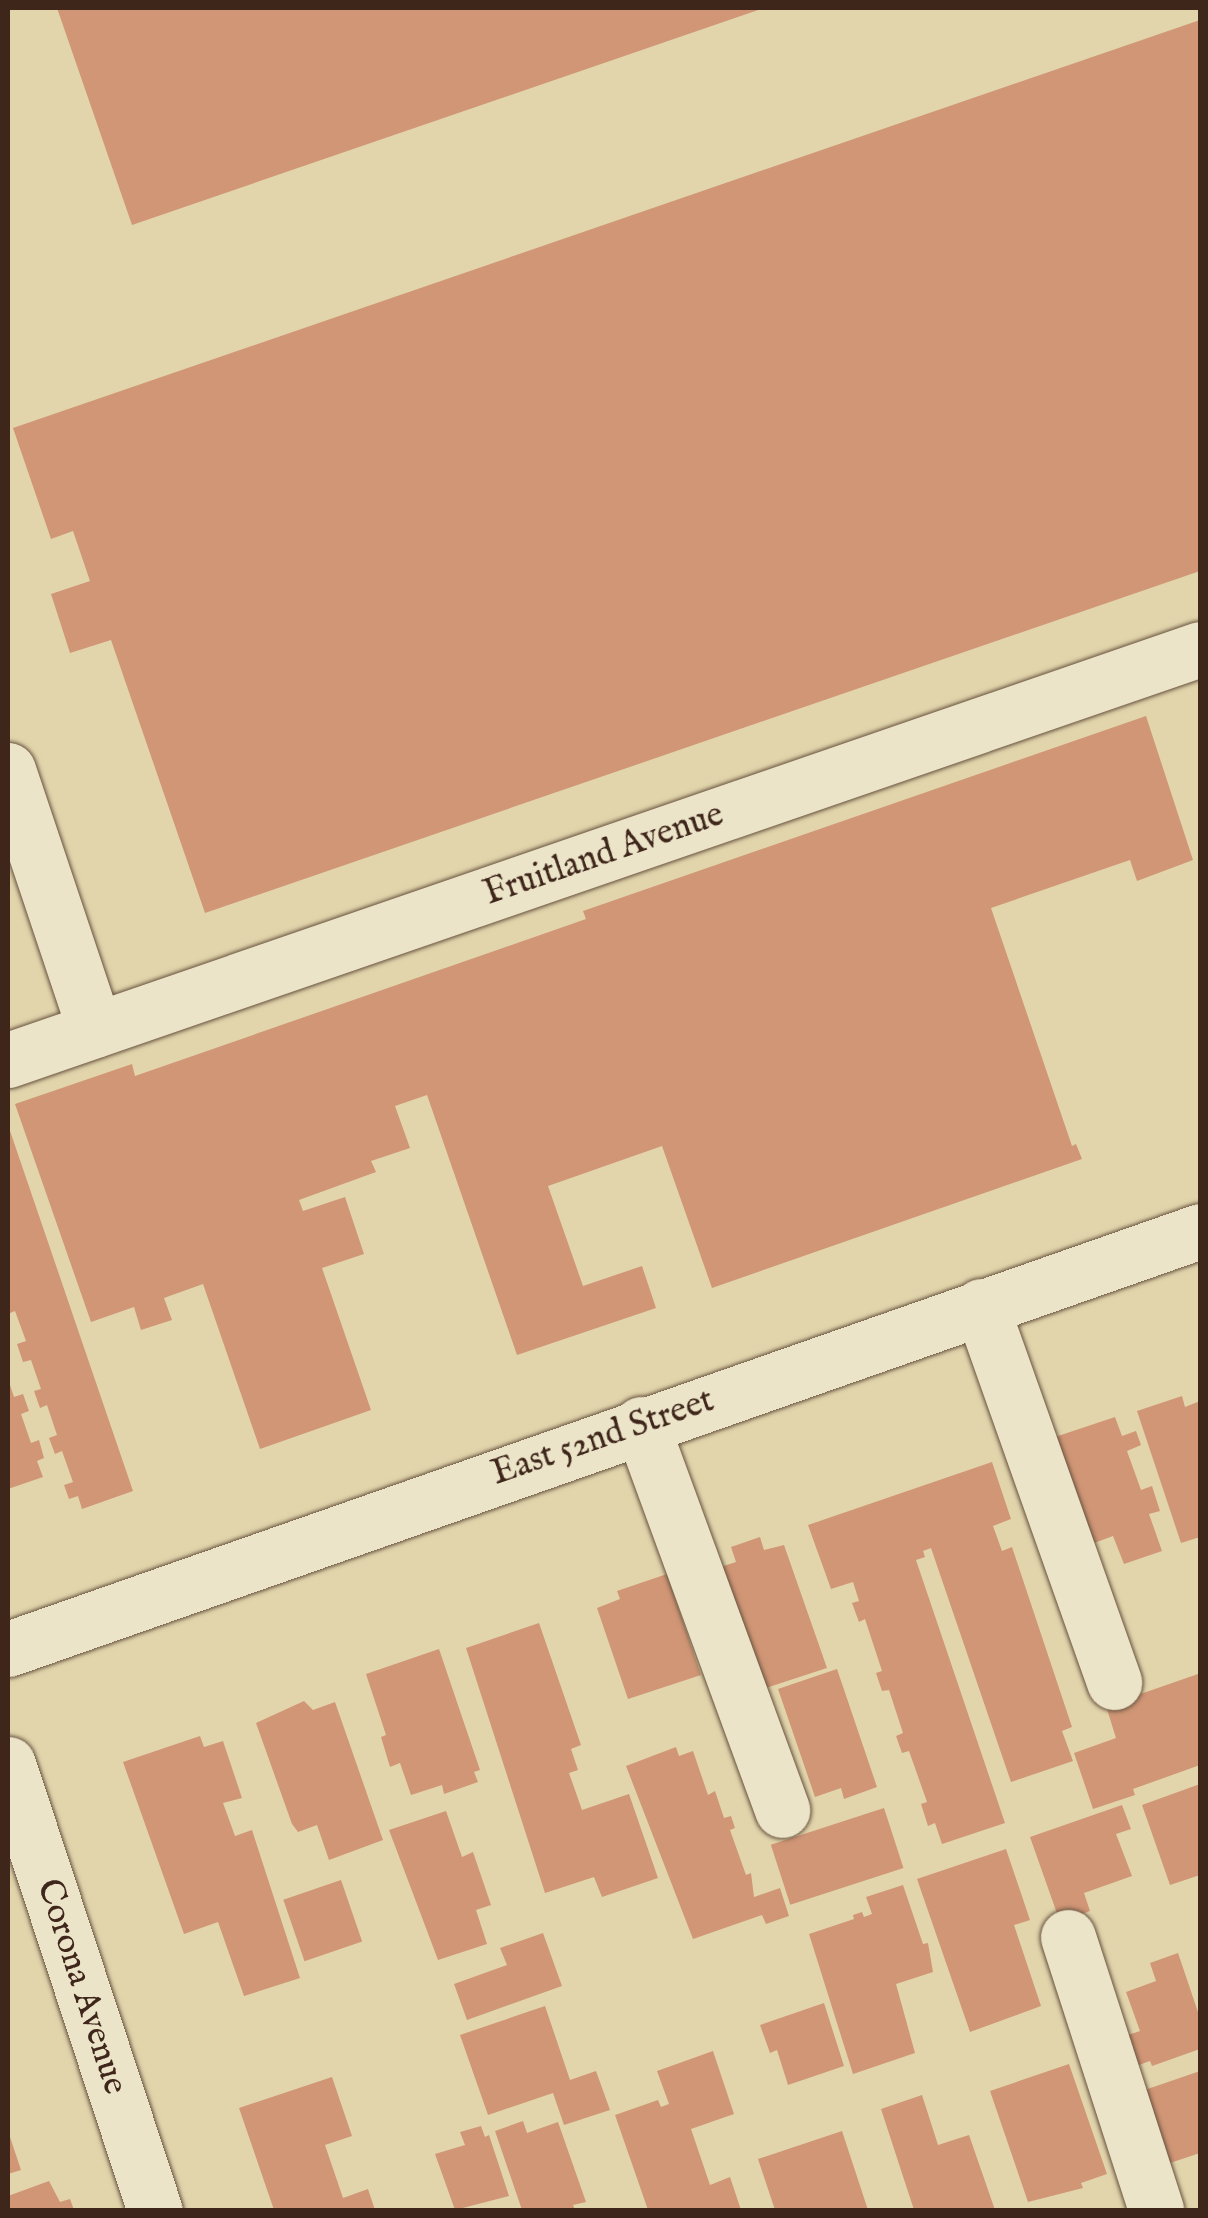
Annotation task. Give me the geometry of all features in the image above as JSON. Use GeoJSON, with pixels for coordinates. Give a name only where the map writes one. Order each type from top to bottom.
{"type":"FeatureCollection","features":[{"type":"Feature","properties":{"kind":"street","name":"Fruitland Avenue"},"geometry":{"type":"LineString","coordinates":[[8,1060],[1200,650]]}},
{"type":"Feature","properties":{"kind":"street"},"geometry":{"type":"LineString","coordinates":[[8,770],[95,1030]]}},
{"type":"Feature","properties":{"kind":"street","name":"East 52nd Street"},"geometry":{"type":"LineString","coordinates":[[10,1639],[1200,1230]]}},
{"type":"Feature","properties":{"kind":"street"},"geometry":{"type":"LineString","coordinates":[[981,1306],[1114,1682]]}},
{"type":"Feature","properties":{"kind":"street"},"geometry":{"type":"LineString","coordinates":[[641,1424],[782,1810]]}},
{"type":"Feature","properties":{"kind":"street","name":"Corona Avenue"},"geometry":{"type":"LineString","coordinates":[[8,1764],[155,2210]]}},
{"type":"Feature","properties":{"kind":"street"},"geometry":{"type":"LineString","coordinates":[[1068,1936],[1156,2210]]}},
{"type":"Feature","properties":{"kind":"building"},"geometry":{"type":"Polygon","coordinates":[[[57,8],[764,8],[132,225],[57,8]]]}},
{"type":"Feature","properties":{"kind":"building"},"geometry":{"type":"Polygon","coordinates":[[[1200,20],[1200,571],[205,913],[111,640],[70,653],[51,594],[90,581],[73,531],[51,539],[13,428],[1200,20]]]}},
{"type":"Feature","properties":{"kind":"building"},"geometry":{"type":"Polygon","coordinates":[[[1146,716],[1193,860],[1137,881],[1130,860],[991,908],[1072,1146],[1076,1144],[1082,1159],[712,1288],[662,1146],[548,1186],[583,1286],[642,1266],[656,1308],[517,1355],[427,1095],[395,1106],[410,1148],[371,1161],[376,1172],[299,1200],[303,1211],[345,1197],[364,1254],[322,1268],[371,1410],[260,1449],[203,1284],[164,1298],[172,1320],[141,1330],[134,1307],[91,1322],[15,1104],[132,1064],[135,1076],[586,919],[583,911],[1146,716]]]}},
{"type":"Feature","properties":{"kind":"building"},"geometry":{"type":"Polygon","coordinates":[[[8,1125],[133,1491],[82,1509],[78,1496],[69,1499],[64,1485],[73,1482],[62,1451],[55,1454],[49,1438],[57,1435],[47,1405],[40,1408],[34,1391],[41,1389],[31,1360],[23,1362],[17,1344],[26,1341],[15,1311],[8,1314],[8,1125]]]}},
{"type":"Feature","properties":{"kind":"building"},"geometry":{"type":"Polygon","coordinates":[[[8,1379],[14,1397],[23,1394],[29,1411],[21,1414],[31,1443],[39,1440],[44,1458],[37,1461],[43,1477],[8,1489],[8,1379]]]}},
{"type":"Feature","properties":{"kind":"building"},"geometry":{"type":"Polygon","coordinates":[[[1182,1396],[1185,1407],[1200,1401],[1200,1537],[1181,1543],[1137,1411],[1182,1396]]]}},
{"type":"Feature","properties":{"kind":"building"},"geometry":{"type":"Polygon","coordinates":[[[1115,1417],[1122,1436],[1136,1431],[1141,1445],[1127,1451],[1141,1490],[1152,1486],[1160,1511],[1149,1514],[1162,1551],[1124,1564],[1113,1536],[1086,1546],[1049,1439],[1115,1417]]]}},
{"type":"Feature","properties":{"kind":"building"},"geometry":{"type":"Polygon","coordinates":[[[992,1462],[1011,1519],[993,1526],[1002,1551],[1012,1547],[1072,1727],[1062,1731],[1073,1761],[1011,1782],[931,1548],[923,1551],[925,1557],[916,1560],[1005,1823],[942,1844],[935,1823],[928,1826],[921,1804],[927,1802],[909,1751],[902,1753],[896,1736],[903,1733],[889,1690],[882,1691],[876,1673],[882,1671],[865,1619],[859,1622],[852,1603],[859,1601],[853,1582],[831,1589],[808,1525],[992,1462]]]}},
{"type":"Feature","properties":{"kind":"building"},"geometry":{"type":"Polygon","coordinates":[[[760,1537],[764,1550],[784,1545],[827,1668],[754,1692],[711,1570],[736,1562],[731,1547],[760,1537]]]}},
{"type":"Feature","properties":{"kind":"building"},"geometry":{"type":"Polygon","coordinates":[[[667,1574],[701,1675],[628,1699],[597,1608],[620,1599],[617,1591],[667,1574]]]}},
{"type":"Feature","properties":{"kind":"building"},"geometry":{"type":"Polygon","coordinates":[[[539,1623],[581,1745],[571,1749],[578,1770],[569,1773],[582,1810],[629,1794],[658,1878],[602,1897],[594,1877],[545,1893],[466,1648],[539,1623]]]}},
{"type":"Feature","properties":{"kind":"building"},"geometry":{"type":"Polygon","coordinates":[[[439,1649],[480,1770],[474,1772],[478,1782],[444,1794],[442,1785],[411,1795],[400,1763],[390,1767],[381,1737],[386,1735],[366,1674],[439,1649]]]}},
{"type":"Feature","properties":{"kind":"building"},"geometry":{"type":"Polygon","coordinates":[[[837,1669],[877,1787],[844,1799],[841,1788],[815,1797],[778,1689],[837,1669]]]}},
{"type":"Feature","properties":{"kind":"building"},"geometry":{"type":"Polygon","coordinates":[[[1198,1674],[1200,1765],[1133,1789],[1135,1795],[1093,1809],[1074,1753],[1116,1738],[1106,1706],[1198,1674]]]}},
{"type":"Feature","properties":{"kind":"building"},"geometry":{"type":"Polygon","coordinates":[[[304,1701],[313,1710],[335,1702],[383,1840],[329,1860],[317,1825],[298,1832],[292,1824],[256,1723],[304,1701]]]}},
{"type":"Feature","properties":{"kind":"building"},"geometry":{"type":"Polygon","coordinates":[[[200,1736],[204,1747],[223,1741],[242,1798],[223,1803],[235,1836],[252,1830],[300,1978],[244,1996],[218,1922],[184,1934],[123,1762],[200,1736]]]}},
{"type":"Feature","properties":{"kind":"building"},"geometry":{"type":"Polygon","coordinates":[[[676,1747],[679,1756],[693,1751],[708,1795],[715,1791],[724,1818],[731,1816],[735,1828],[730,1830],[746,1875],[751,1873],[754,1897],[780,1888],[789,1916],[766,1924],[762,1915],[693,1939],[626,1766],[676,1747]]]}},
{"type":"Feature","properties":{"kind":"building"},"geometry":{"type":"Polygon","coordinates":[[[1200,1784],[1200,1875],[1170,1885],[1142,1805],[1200,1784]]]}},
{"type":"Feature","properties":{"kind":"building"},"geometry":{"type":"Polygon","coordinates":[[[1122,1805],[1131,1829],[1116,1834],[1132,1876],[1084,1893],[1090,1911],[1060,1922],[1030,1837],[1122,1805]]]}},
{"type":"Feature","properties":{"kind":"building"},"geometry":{"type":"Polygon","coordinates":[[[884,1808],[903,1868],[790,1905],[771,1845],[884,1808]]]}},
{"type":"Feature","properties":{"kind":"building"},"geometry":{"type":"Polygon","coordinates":[[[446,1811],[462,1857],[473,1852],[491,1905],[476,1910],[487,1944],[438,1960],[389,1830],[446,1811]]]}},
{"type":"Feature","properties":{"kind":"building"},"geometry":{"type":"Polygon","coordinates":[[[1006,1849],[1030,1920],[1014,1925],[1041,2006],[970,2032],[917,1879],[1006,1849]]]}},
{"type":"Feature","properties":{"kind":"building"},"geometry":{"type":"Polygon","coordinates":[[[341,1880],[362,1941],[304,1961],[283,1900],[341,1880]]]}},
{"type":"Feature","properties":{"kind":"building"},"geometry":{"type":"Polygon","coordinates":[[[903,1885],[923,1944],[928,1943],[933,1972],[896,1984],[915,2053],[853,2074],[809,1934],[854,1919],[853,1915],[862,1912],[864,1917],[872,1914],[866,1897],[903,1885]]]}},
{"type":"Feature","properties":{"kind":"building"},"geometry":{"type":"Polygon","coordinates":[[[543,1933],[562,1986],[467,2020],[454,1984],[507,1965],[500,1948],[543,1933]]]}},
{"type":"Feature","properties":{"kind":"building"},"geometry":{"type":"Polygon","coordinates":[[[1178,1953],[1200,2018],[1200,2049],[1152,2066],[1150,2061],[1136,2066],[1125,2036],[1140,2031],[1126,1992],[1156,1981],[1150,1963],[1178,1953]]]}},
{"type":"Feature","properties":{"kind":"building"},"geometry":{"type":"Polygon","coordinates":[[[824,2003],[844,2066],[788,2085],[777,2050],[770,2053],[760,2025],[824,2003]]]}},
{"type":"Feature","properties":{"kind":"building"},"geometry":{"type":"Polygon","coordinates":[[[545,2006],[570,2080],[596,2071],[610,2110],[564,2125],[553,2093],[488,2115],[460,2035],[545,2006]]]}},
{"type":"Feature","properties":{"kind":"building"},"geometry":{"type":"Polygon","coordinates":[[[713,2051],[734,2114],[691,2129],[710,2185],[730,2177],[741,2210],[648,2210],[615,2115],[658,2100],[661,2107],[669,2104],[657,2071],[713,2051]]]}},
{"type":"Feature","properties":{"kind":"building"},"geometry":{"type":"Polygon","coordinates":[[[1069,2064],[1107,2174],[1081,2183],[1083,2188],[1028,2202],[990,2091],[1069,2064]]]}},
{"type":"Feature","properties":{"kind":"building"},"geometry":{"type":"Polygon","coordinates":[[[1200,2071],[1200,2153],[1158,2167],[1133,2094],[1200,2071]]]}},
{"type":"Feature","properties":{"kind":"building"},"geometry":{"type":"Polygon","coordinates":[[[332,2077],[352,2136],[325,2145],[343,2198],[368,2189],[375,2210],[274,2210],[239,2108],[332,2077]]]}},
{"type":"Feature","properties":{"kind":"building"},"geometry":{"type":"Polygon","coordinates":[[[922,2095],[938,2145],[969,2135],[995,2210],[914,2210],[881,2109],[922,2095]]]}},
{"type":"Feature","properties":{"kind":"building"},"geometry":{"type":"Polygon","coordinates":[[[523,2121],[527,2133],[558,2122],[586,2202],[573,2205],[575,2210],[522,2210],[495,2131],[523,2121]]]}},
{"type":"Feature","properties":{"kind":"building"},"geometry":{"type":"Polygon","coordinates":[[[481,2126],[485,2137],[489,2135],[509,2196],[455,2210],[435,2154],[465,2145],[460,2132],[481,2126]]]}},
{"type":"Feature","properties":{"kind":"building"},"geometry":{"type":"Polygon","coordinates":[[[8,2131],[21,2170],[8,2174],[8,2131]]]}},
{"type":"Feature","properties":{"kind":"building"},"geometry":{"type":"Polygon","coordinates":[[[842,2131],[868,2210],[775,2210],[758,2159],[842,2131]]]}},
{"type":"Feature","properties":{"kind":"building"},"geometry":{"type":"Polygon","coordinates":[[[49,2181],[60,2202],[70,2199],[74,2210],[8,2210],[8,2196],[49,2181]]]}}]}
